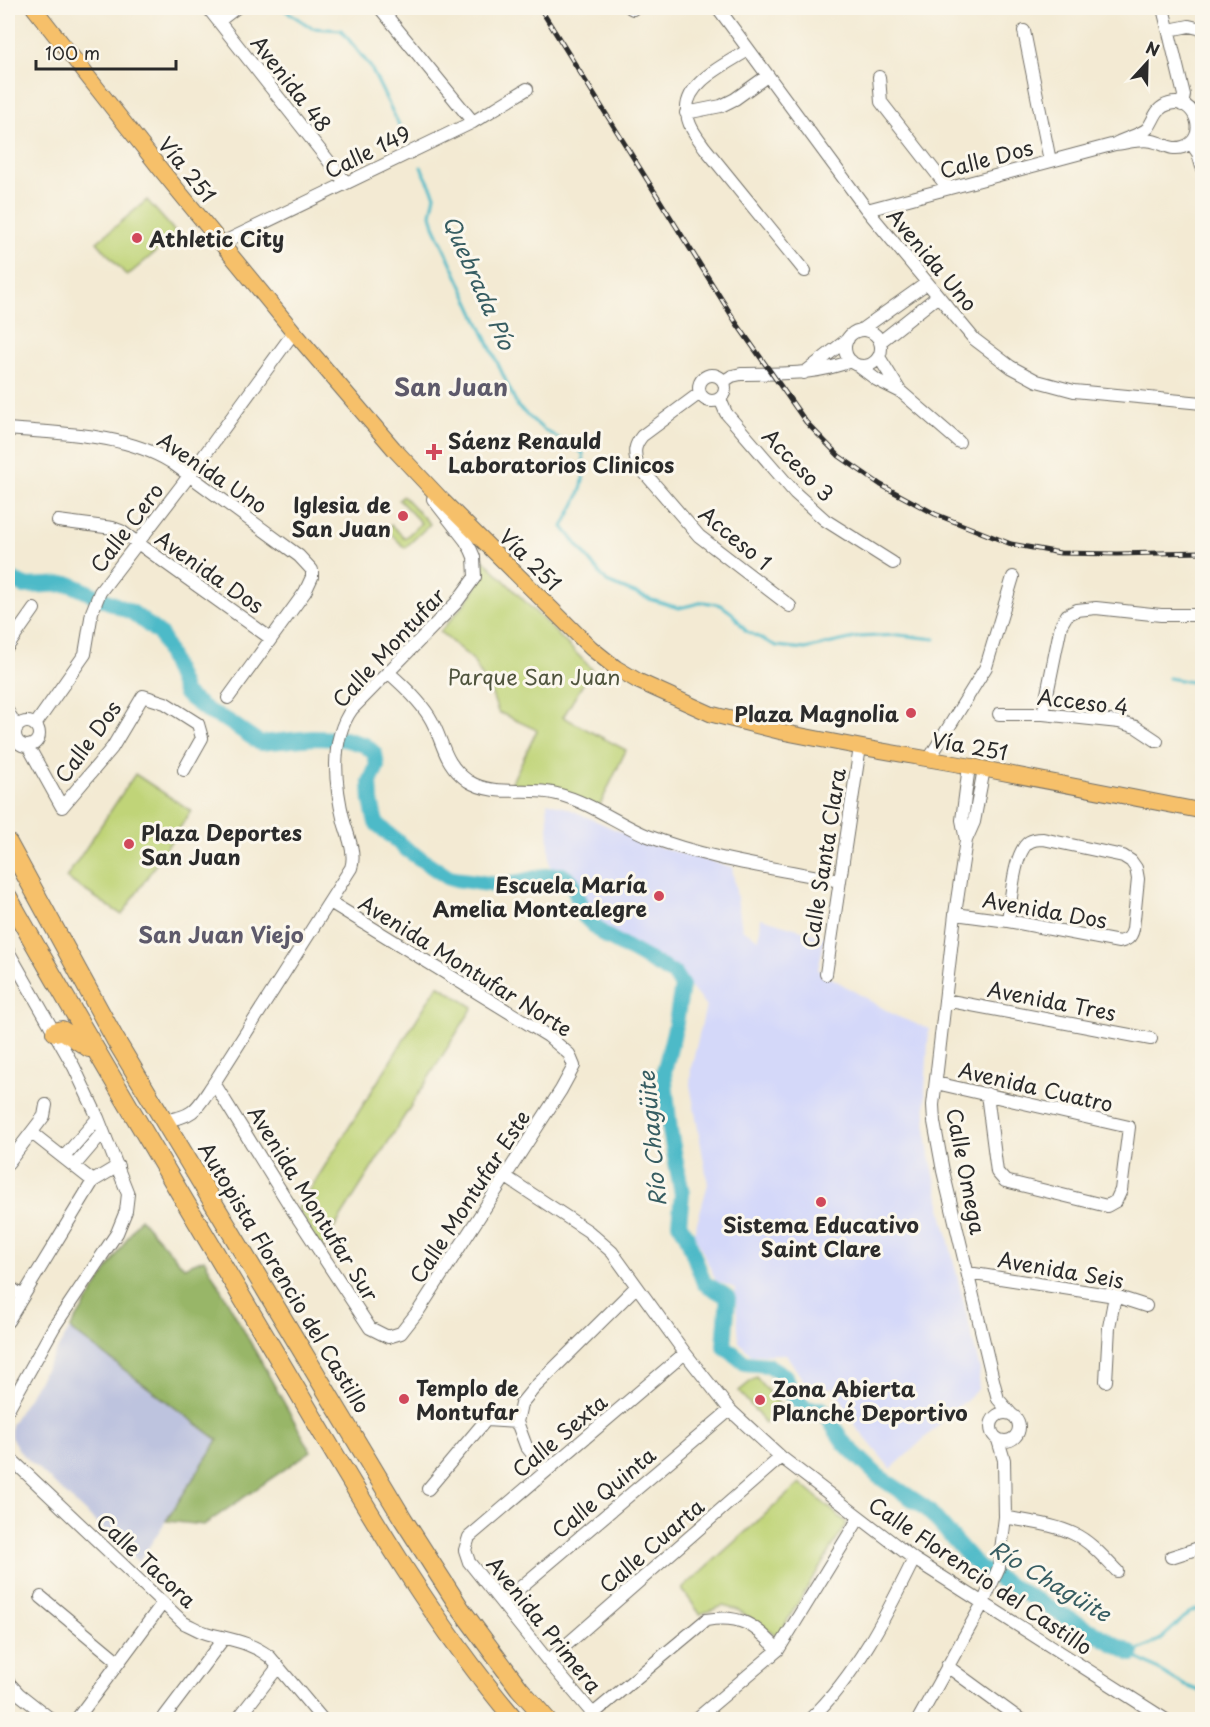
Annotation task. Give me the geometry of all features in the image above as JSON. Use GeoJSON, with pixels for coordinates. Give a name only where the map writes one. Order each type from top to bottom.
{"type":"FeatureCollection","features":[{"type":"Feature","properties":{"kind":"highway","name":"Autopista Florencio del Castillo"},"geometry":{"type":"LineString","coordinates":[[8,843],[115,1039],[435,1569],[519,1688],[547,1719]]}},
{"type":"Feature","properties":{"kind":"highway"},"geometry":{"type":"LineString","coordinates":[[8,897],[97,1054],[383,1534],[442,1623],[515,1719]]}},
{"type":"Feature","properties":{"kind":"highway"},"geometry":{"type":"LineString","coordinates":[[56,1032],[62,1030],[73,1035],[97,1054]]}},
{"type":"Feature","properties":{"kind":"main road","name":"Vía 251"},"geometry":{"type":"LineString","coordinates":[[34,8],[138,141],[294,332],[394,449],[583,640],[616,668],[711,714],[782,732],[1203,811]]}},
{"type":"Feature","properties":{"kind":"street","name":"Avenida 48"},"geometry":{"type":"LineString","coordinates":[[208,8],[346,183]]}},
{"type":"Feature","properties":{"kind":"street"},"geometry":{"type":"LineString","coordinates":[[219,21],[236,8]]}},
{"type":"Feature","properties":{"kind":"street"},"geometry":{"type":"LineString","coordinates":[[380,8],[472,122]]}},
{"type":"Feature","properties":{"kind":"street","name":"Avenida Uno"},"geometry":{"type":"LineString","coordinates":[[718,8],[867,210],[974,339],[1011,368],[1037,381],[1074,391],[1201,400]]}},
{"type":"Feature","properties":{"kind":"street"},"geometry":{"type":"LineString","coordinates":[[1164,8],[1184,95],[1182,105],[1192,111],[1198,124],[1191,143],[1203,167]]}},
{"type":"Feature","properties":{"kind":"street"},"geometry":{"type":"LineString","coordinates":[[1169,30],[1189,26],[1203,29]]}},
{"type":"Feature","properties":{"kind":"street"},"geometry":{"type":"LineString","coordinates":[[1024,31],[1050,161]]}},
{"type":"Feature","properties":{"kind":"street"},"geometry":{"type":"LineString","coordinates":[[748,50],[696,87],[687,101],[686,113],[692,130],[705,148],[805,271]]}},
{"type":"Feature","properties":{"kind":"street"},"geometry":{"type":"LineString","coordinates":[[686,113],[721,106],[767,76]]}},
{"type":"Feature","properties":{"kind":"street"},"geometry":{"type":"LineString","coordinates":[[879,77],[881,102],[948,188]]}},
{"type":"Feature","properties":{"kind":"street","name":"Calle 149"},"geometry":{"type":"LineString","coordinates":[[222,243],[472,122],[527,89]]}},
{"type":"Feature","properties":{"kind":"street","name":"Calle Dos"},"geometry":{"type":"LineString","coordinates":[[1115,144],[1148,128],[1161,107],[1170,103],[1182,105]]}},
{"type":"Feature","properties":{"kind":"street","name":"Calle Dos"},"geometry":{"type":"LineString","coordinates":[[867,210],[1115,144],[1149,140],[1169,148],[1184,147],[1191,143]]}},
{"type":"Feature","properties":{"kind":"street"},"geometry":{"type":"LineString","coordinates":[[803,374],[853,333],[861,330],[927,283]]}},
{"type":"Feature","properties":{"kind":"street"},"geometry":{"type":"LineString","coordinates":[[880,342],[938,296]]}},
{"type":"Feature","properties":{"kind":"street"},"geometry":{"type":"LineString","coordinates":[[724,381],[741,374],[803,374],[854,363],[865,366],[873,363],[879,357],[881,350],[876,335],[861,330]]}},
{"type":"Feature","properties":{"kind":"street","name":"Calle Cero"},"geometry":{"type":"LineString","coordinates":[[35,725],[86,654],[98,596],[294,332]]}},
{"type":"Feature","properties":{"kind":"street"},"geometry":{"type":"LineString","coordinates":[[848,339],[845,346],[846,354],[854,363],[877,380],[900,391],[959,442]]}},
{"type":"Feature","properties":{"kind":"street"},"geometry":{"type":"LineString","coordinates":[[879,357],[900,391]]}},
{"type":"Feature","properties":{"kind":"street"},"geometry":{"type":"LineString","coordinates":[[709,374],[715,374],[724,381],[724,394],[720,399],[709,401],[700,393],[700,382],[709,374]]}},
{"type":"Feature","properties":{"kind":"street","name":"Acceso 1"},"geometry":{"type":"LineString","coordinates":[[700,393],[642,436],[636,444],[635,453],[638,464],[699,536],[790,606]]}},
{"type":"Feature","properties":{"kind":"street","name":"Acceso 3"},"geometry":{"type":"LineString","coordinates":[[720,399],[726,413],[795,493],[825,520],[893,563]]}},
{"type":"Feature","properties":{"kind":"street","name":"Avenida Uno"},"geometry":{"type":"LineString","coordinates":[[8,429],[103,439],[153,451],[299,556],[312,570],[312,577],[305,592],[270,638]]}},
{"type":"Feature","properties":{"kind":"street","name":"Calle Montufar"},"geometry":{"type":"LineString","coordinates":[[165,1120],[189,1115],[214,1083],[299,947],[330,902],[352,862],[353,856],[341,809],[337,764],[340,728],[352,709],[464,594],[475,577],[474,557],[465,540],[394,449]]}},
{"type":"Feature","properties":{"kind":"street","name":"Avenida Dos"},"geometry":{"type":"LineString","coordinates":[[58,521],[113,528],[128,535],[270,638]]}},
{"type":"Feature","properties":{"kind":"street"},"geometry":{"type":"LineString","coordinates":[[929,759],[986,668],[1013,577]]}},
{"type":"Feature","properties":{"kind":"street"},"geometry":{"type":"LineString","coordinates":[[1043,714],[1061,625],[1067,615],[1077,610],[1096,608],[1161,615],[1203,615]]}},
{"type":"Feature","properties":{"kind":"street"},"geometry":{"type":"LineString","coordinates":[[8,646],[34,609]]}},
{"type":"Feature","properties":{"kind":"street"},"geometry":{"type":"LineString","coordinates":[[228,698],[270,638]]}},
{"type":"Feature","properties":{"kind":"street"},"geometry":{"type":"LineString","coordinates":[[389,673],[405,686],[430,717],[451,766],[471,783],[498,791],[542,791],[557,794],[646,835],[698,853],[839,881]]}},
{"type":"Feature","properties":{"kind":"street","name":"Calle Dos"},"geometry":{"type":"LineString","coordinates":[[28,746],[62,807],[112,748],[143,696],[165,703],[198,724],[202,738],[184,770]]}},
{"type":"Feature","properties":{"kind":"street"},"geometry":{"type":"LineString","coordinates":[[8,712],[17,727]]}},
{"type":"Feature","properties":{"kind":"street","name":"Acceso 4"},"geometry":{"type":"LineString","coordinates":[[999,714],[1043,714],[1119,722],[1136,727],[1157,741]]}},
{"type":"Feature","properties":{"kind":"street"},"geometry":{"type":"LineString","coordinates":[[29,722],[35,725],[39,731],[34,744],[23,746],[16,740],[14,735],[17,727],[22,723],[29,722]]}},
{"type":"Feature","properties":{"kind":"street","name":"Calle Santa Clara"},"geometry":{"type":"LineString","coordinates":[[826,974],[860,747]]}},
{"type":"Feature","properties":{"kind":"street","name":"Calle Omega"},"geometry":{"type":"LineString","coordinates":[[977,767],[962,819],[966,840],[955,914],[933,1106],[937,1140],[998,1399],[995,1417]]}},
{"type":"Feature","properties":{"kind":"street","name":"Avenida Dos"},"geometry":{"type":"LineString","coordinates":[[955,914],[1008,921],[1119,942],[1127,940],[1133,929],[1138,879],[1136,868],[1123,856],[1035,839],[1027,843],[1022,850],[1014,879],[1008,921]]}},
{"type":"Feature","properties":{"kind":"street","name":"Avenida Montufar Norte"},"geometry":{"type":"LineString","coordinates":[[330,902],[549,1036],[569,1054],[574,1066]]}},
{"type":"Feature","properties":{"kind":"street"},"geometry":{"type":"LineString","coordinates":[[8,951],[56,1032],[98,1118],[128,1194],[126,1211],[117,1233],[54,1327],[8,1409]]}},
{"type":"Feature","properties":{"kind":"street","name":"Avenida Tres"},"geometry":{"type":"LineString","coordinates":[[945,1000],[1151,1039]]}},
{"type":"Feature","properties":{"kind":"street","name":"Calle Montufar Este"},"geometry":{"type":"LineString","coordinates":[[388,1337],[401,1334],[408,1326],[506,1177],[574,1066]]}},
{"type":"Feature","properties":{"kind":"street","name":"Avenida Montufar Sur"},"geometry":{"type":"LineString","coordinates":[[214,1083],[292,1209],[370,1328],[388,1337]]}},
{"type":"Feature","properties":{"kind":"street","name":"Avenida Cuatro"},"geometry":{"type":"LineString","coordinates":[[936,1083],[987,1094],[1129,1127],[1121,1190],[1116,1201],[1107,1206],[1005,1181],[997,1172],[987,1094]]}},
{"type":"Feature","properties":{"kind":"street"},"geometry":{"type":"LineString","coordinates":[[8,1162],[44,1116],[46,1105]]}},
{"type":"Feature","properties":{"kind":"street"},"geometry":{"type":"LineString","coordinates":[[64,1157],[98,1118]]}},
{"type":"Feature","properties":{"kind":"street"},"geometry":{"type":"LineString","coordinates":[[74,1166],[103,1132]]}},
{"type":"Feature","properties":{"kind":"street"},"geometry":{"type":"LineString","coordinates":[[32,1133],[93,1181]]}},
{"type":"Feature","properties":{"kind":"street"},"geometry":{"type":"LineString","coordinates":[[8,1321],[93,1181],[118,1166]]}},
{"type":"Feature","properties":{"kind":"street","name":"Calle Florencio del Castillo"},"geometry":{"type":"LineString","coordinates":[[506,1177],[588,1231],[612,1252],[685,1353],[730,1410],[781,1457],[914,1559],[1166,1719]]}},
{"type":"Feature","properties":{"kind":"street","name":"Avenida Seis"},"geometry":{"type":"LineString","coordinates":[[968,1273],[1115,1296],[1146,1306]]}},
{"type":"Feature","properties":{"kind":"street"},"geometry":{"type":"LineString","coordinates":[[8,1281],[11,1288],[22,1296]]}},
{"type":"Feature","properties":{"kind":"street"},"geometry":{"type":"LineString","coordinates":[[546,1471],[521,1438],[517,1422],[521,1404],[534,1388],[636,1287]]}},
{"type":"Feature","properties":{"kind":"street"},"geometry":{"type":"LineString","coordinates":[[1106,1382],[1109,1327],[1115,1296]]}},
{"type":"Feature","properties":{"kind":"street","name":"Calle Sexta"},"geometry":{"type":"LineString","coordinates":[[465,1550],[469,1537],[685,1353]]}},
{"type":"Feature","properties":{"kind":"street","name":"Calle Omega"},"geometry":{"type":"LineString","coordinates":[[998,1399],[1012,1415]]}},
{"type":"Feature","properties":{"kind":"street","name":"Calle Quinta"},"geometry":{"type":"LineString","coordinates":[[502,1604],[730,1410]]}},
{"type":"Feature","properties":{"kind":"street"},"geometry":{"type":"LineString","coordinates":[[918,1719],[983,1603],[999,1567],[1005,1517],[1004,1460],[998,1440],[991,1432],[992,1421],[1003,1413],[1016,1418],[1019,1427],[1004,1460]]}},
{"type":"Feature","properties":{"kind":"street"},"geometry":{"type":"LineString","coordinates":[[428,1490],[486,1420],[517,1422]]}},
{"type":"Feature","properties":{"kind":"street"},"geometry":{"type":"LineString","coordinates":[[998,1440],[1008,1442],[1012,1440]]}},
{"type":"Feature","properties":{"kind":"street","name":"Calle Tacora"},"geometry":{"type":"LineString","coordinates":[[8,1456],[184,1623],[203,1632],[245,1642],[260,1649],[270,1657],[322,1719]]}},
{"type":"Feature","properties":{"kind":"street","name":"Calle Cuarta"},"geometry":{"type":"LineString","coordinates":[[548,1661],[781,1457]]}},
{"type":"Feature","properties":{"kind":"street"},"geometry":{"type":"LineString","coordinates":[[1005,1517],[1050,1526],[1075,1534],[1092,1545],[1117,1571]]}},
{"type":"Feature","properties":{"kind":"street"},"geometry":{"type":"LineString","coordinates":[[695,1719],[778,1650],[859,1518]]}},
{"type":"Feature","properties":{"kind":"street"},"geometry":{"type":"LineString","coordinates":[[1171,1557],[1203,1547]]}},
{"type":"Feature","properties":{"kind":"street","name":"Avenida Primera"},"geometry":{"type":"LineString","coordinates":[[465,1550],[470,1562],[502,1604],[596,1717]]}},
{"type":"Feature","properties":{"kind":"street"},"geometry":{"type":"LineString","coordinates":[[809,1719],[841,1686],[854,1667],[893,1602],[914,1559]]}},
{"type":"Feature","properties":{"kind":"street"},"geometry":{"type":"LineString","coordinates":[[40,1598],[119,1662]]}},
{"type":"Feature","properties":{"kind":"street"},"geometry":{"type":"LineString","coordinates":[[76,1719],[162,1604]]}},
{"type":"Feature","properties":{"kind":"street"},"geometry":{"type":"LineString","coordinates":[[596,1717],[706,1620],[724,1617],[738,1619],[751,1625],[778,1650]]}},
{"type":"Feature","properties":{"kind":"street"},"geometry":{"type":"LineString","coordinates":[[162,1719],[224,1638]]}},
{"type":"Feature","properties":{"kind":"street"},"geometry":{"type":"LineString","coordinates":[[947,1666],[1021,1719]]}},
{"type":"Feature","properties":{"kind":"street"},"geometry":{"type":"LineString","coordinates":[[237,1719],[278,1667]]}},
{"type":"Feature","properties":{"kind":"street"},"geometry":{"type":"LineString","coordinates":[[8,1682],[52,1719]]}},
{"type":"Feature","properties":{"kind":"shaded area","name":"Sistema Educativo Saint Clare"},"geometry":{"type":"Polygon","coordinates":[[[547,802],[567,808],[648,844],[732,867],[742,929],[759,939],[761,918],[825,937],[818,970],[896,1016],[929,1029],[925,1090],[927,1142],[980,1370],[978,1389],[891,1469],[857,1428],[834,1387],[811,1393],[786,1354],[751,1355],[739,1342],[735,1288],[716,1281],[694,1233],[708,1184],[690,1085],[691,1068],[706,1006],[670,963],[615,934],[589,913],[575,879],[563,872],[550,870],[547,802]]]}},
{"type":"Feature","properties":{"kind":"shaded area"},"geometry":{"type":"Polygon","coordinates":[[[70,1329],[218,1441],[139,1562],[20,1452],[11,1437],[11,1425],[70,1329]]]}},
{"type":"Feature","properties":{"kind":"green space","name":"Athletic City"},"geometry":{"type":"Polygon","coordinates":[[[147,200],[177,234],[127,276],[97,242],[147,200]]]}},
{"type":"Feature","properties":{"kind":"green space"},"geometry":{"type":"Polygon","coordinates":[[[403,496],[430,524],[405,548],[387,530],[391,525],[405,538],[421,523],[399,500],[403,496]]]}},
{"type":"Feature","properties":{"kind":"green space","name":"Parque San Juan"},"geometry":{"type":"Polygon","coordinates":[[[478,554],[592,669],[563,717],[626,750],[598,809],[542,786],[511,784],[537,730],[498,712],[492,694],[472,659],[440,632],[464,604],[479,580],[481,566],[478,554]]]}},
{"type":"Feature","properties":{"kind":"green space","name":"Plaza Deportes San Juan"},"geometry":{"type":"Polygon","coordinates":[[[135,774],[191,811],[122,915],[66,878],[135,774]]]}},
{"type":"Feature","properties":{"kind":"green space"},"geometry":{"type":"Polygon","coordinates":[[[438,985],[473,1007],[321,1249],[298,1209],[438,985]]]}},
{"type":"Feature","properties":{"kind":"green space"},"geometry":{"type":"Polygon","coordinates":[[[140,1218],[184,1267],[204,1259],[311,1451],[204,1525],[166,1521],[218,1440],[70,1329],[140,1218]]]}},
{"type":"Feature","properties":{"kind":"green space","name":"Zona Abierta Planché Deportivo"},"geometry":{"type":"Polygon","coordinates":[[[756,1377],[782,1408],[765,1423],[739,1391],[756,1377]]]}},
{"type":"Feature","properties":{"kind":"green space"},"geometry":{"type":"Polygon","coordinates":[[[800,1483],[847,1523],[778,1636],[738,1610],[723,1606],[700,1614],[682,1589],[800,1483]]]}},
{"type":"Feature","properties":{"kind":"waterway","name":"Quebrada Pío"},"geometry":{"type":"LineString","coordinates":[[282,8],[312,28],[341,30],[370,66],[407,141]]}},
{"type":"Feature","properties":{"kind":"waterway","name":"Quebrada Pío"},"geometry":{"type":"LineString","coordinates":[[421,167],[435,195],[431,214],[434,226],[518,407],[543,429],[583,453],[584,475],[580,492],[563,527],[607,582],[679,608],[704,602],[721,605],[732,613],[746,631],[776,646],[805,649],[859,637],[899,635],[935,639]]}},
{"type":"Feature","properties":{"kind":"waterway","name":"Río Chagüite"},"geometry":{"type":"LineString","coordinates":[[8,577],[24,586],[70,584],[133,613],[161,635],[185,694],[209,712],[228,721],[260,743],[313,738],[344,739],[365,745],[375,754],[377,766],[370,782],[376,823],[406,849],[449,878],[502,886],[545,876],[562,875],[572,882],[584,916],[604,935],[674,974],[682,986],[664,1072],[670,1131],[682,1194],[679,1223],[686,1234],[704,1283],[728,1297],[724,1346],[745,1363],[767,1365],[785,1376],[790,1393],[806,1409],[822,1409],[844,1443],[878,1476],[926,1508],[979,1568],[1132,1654]]}},
{"type":"Feature","properties":{"kind":"waterway","name":"Quebrada Pío"},"geometry":{"type":"LineString","coordinates":[[1169,678],[1202,684]]}},
{"type":"Feature","properties":{"kind":"waterway"},"geometry":{"type":"LineString","coordinates":[[1132,1654],[1161,1639],[1189,1613],[1202,1607]]}},
{"type":"Feature","properties":{"kind":"waterway"},"geometry":{"type":"LineString","coordinates":[[1133,1655],[1184,1685],[1202,1692]]}},
{"type":"Feature","properties":{"kind":"railway"},"geometry":{"type":"LineString","coordinates":[[540,8],[737,324],[806,422],[839,456],[881,485],[935,514],[1011,544],[1060,553],[1202,552]]}},
{"type":"Feature","properties":{"kind":"place","name":"Athletic City"},"geometry":{"type":"Point","coordinates":[137,238]}},
{"type":"Feature","properties":{"kind":"place","name":"Sáenz Renauld Laboratorios Clinicos"},"geometry":{"type":"Point","coordinates":[434,452]}},
{"type":"Feature","properties":{"kind":"place","name":"Iglesia de San Juan"},"geometry":{"type":"Point","coordinates":[403,516]}},
{"type":"Feature","properties":{"kind":"place","name":"Plaza Magnolia"},"geometry":{"type":"Point","coordinates":[911,713]}},
{"type":"Feature","properties":{"kind":"place","name":"Plaza Deportes San Juan"},"geometry":{"type":"Point","coordinates":[129,844]}},
{"type":"Feature","properties":{"kind":"place","name":"Escuela María Amelia Montealegre"},"geometry":{"type":"Point","coordinates":[659,896]}},
{"type":"Feature","properties":{"kind":"place","name":"Sistema Educativo Saint Clare"},"geometry":{"type":"Point","coordinates":[821,1202]}},
{"type":"Feature","properties":{"kind":"place","name":"Templo de Montufar"},"geometry":{"type":"Point","coordinates":[404,1399]}},
{"type":"Feature","properties":{"kind":"place","name":"Zona Abierta Planché Deportivo"},"geometry":{"type":"Point","coordinates":[760,1400]}},
{"type":"Feature","properties":{"kind":"district","name":"San Juan"},"geometry":{"type":"Point","coordinates":[451,386]}},
{"type":"Feature","properties":{"kind":"district","name":"San Juan Viejo"},"geometry":{"type":"Point","coordinates":[221,933]}}]}
